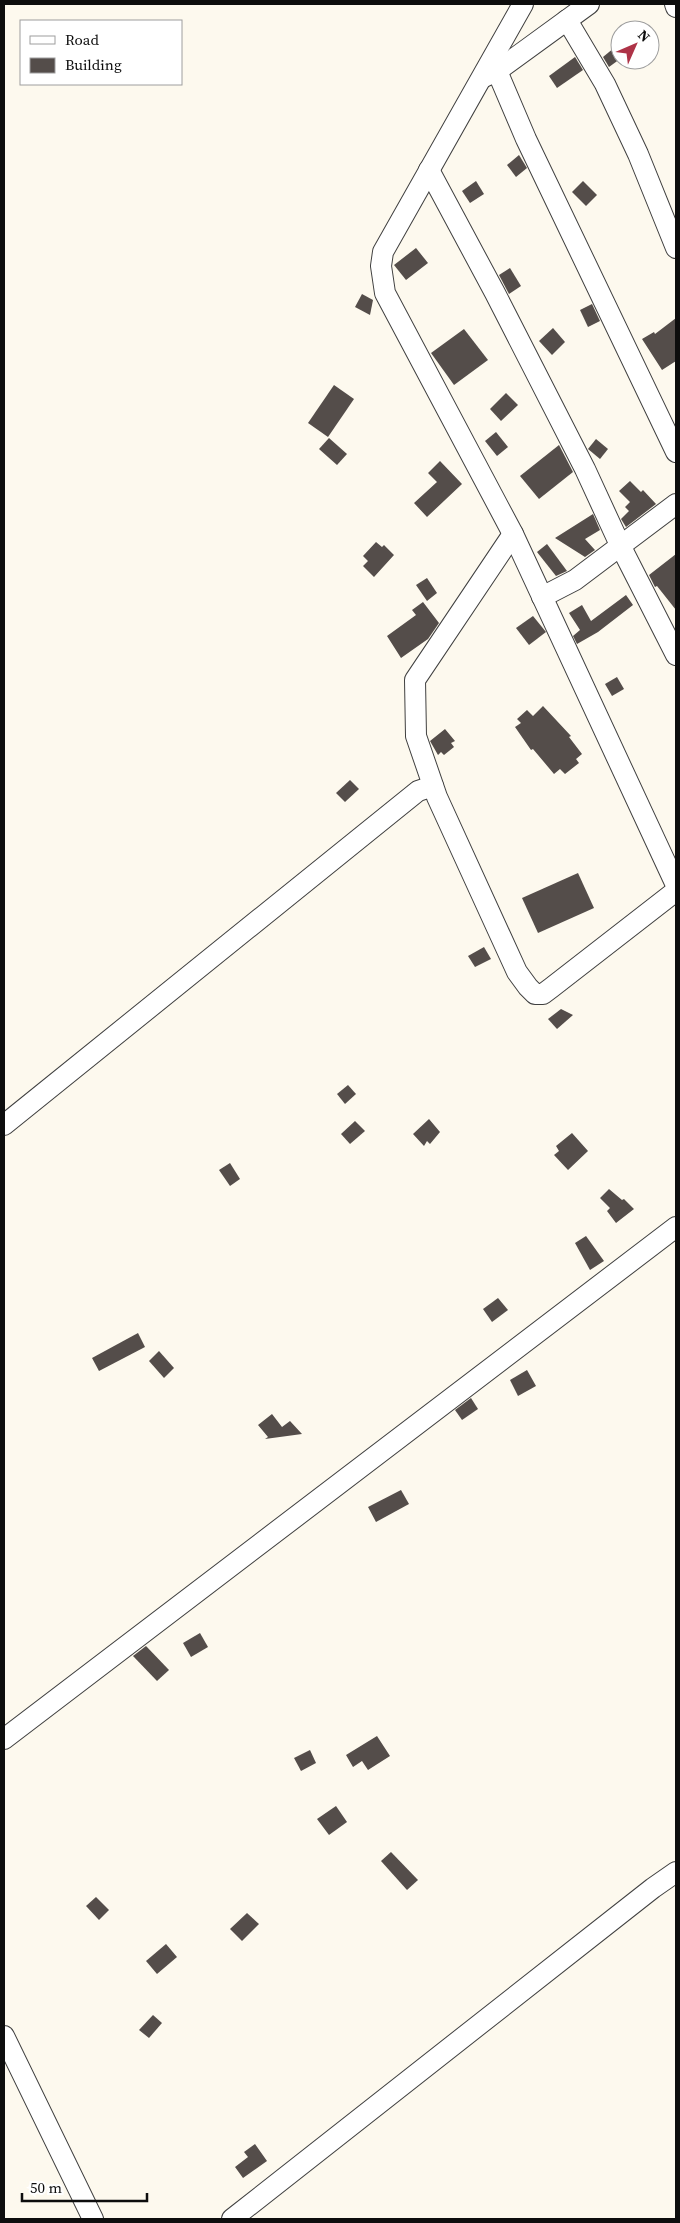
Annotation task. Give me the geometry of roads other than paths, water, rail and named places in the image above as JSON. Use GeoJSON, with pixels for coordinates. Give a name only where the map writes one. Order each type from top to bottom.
{"type":"FeatureCollection","features":[{"type":"Feature","properties":{"kind":"street"},"geometry":{"type":"LineString","coordinates":[[523,4],[489,75],[429,170],[383,252],[381,266],[385,293],[513,534],[676,885]]}},
{"type":"Feature","properties":{"kind":"street"},"geometry":{"type":"LineString","coordinates":[[489,75],[589,4]]}},
{"type":"Feature","properties":{"kind":"street"},"geometry":{"type":"LineString","coordinates":[[566,20],[605,84],[638,154],[676,248]]}},
{"type":"Feature","properties":{"kind":"street"},"geometry":{"type":"LineString","coordinates":[[489,75],[526,139],[676,452]]}},
{"type":"Feature","properties":{"kind":"street"},"geometry":{"type":"LineString","coordinates":[[429,170],[495,293],[585,469],[620,545],[676,655]]}},
{"type":"Feature","properties":{"kind":"street"},"geometry":{"type":"LineString","coordinates":[[542,597],[575,580],[676,504]]}},
{"type":"Feature","properties":{"kind":"street"},"geometry":{"type":"LineString","coordinates":[[513,534],[415,680],[416,736],[436,797],[517,972],[535,994],[543,994],[676,891]]}},
{"type":"Feature","properties":{"kind":"street"},"geometry":{"type":"LineString","coordinates":[[4,1125],[410,798],[418,792],[433,786]]}},
{"type":"Feature","properties":{"kind":"street"},"geometry":{"type":"LineString","coordinates":[[4,1739],[676,1228]]}},
{"type":"Feature","properties":{"kind":"street"},"geometry":{"type":"LineString","coordinates":[[232,2219],[653,1888],[676,1872]]}},
{"type":"Feature","properties":{"kind":"street"},"geometry":{"type":"LineString","coordinates":[[4,2036],[94,2219]]}}]}
